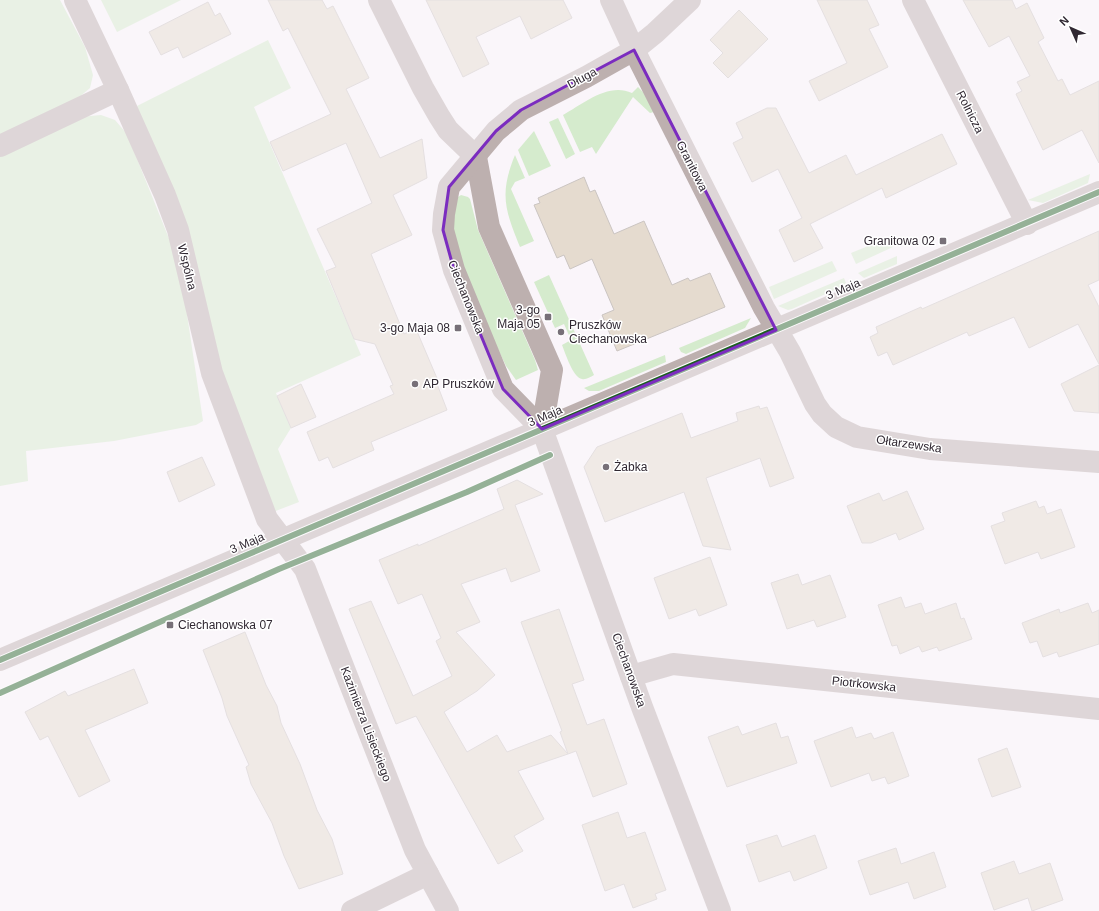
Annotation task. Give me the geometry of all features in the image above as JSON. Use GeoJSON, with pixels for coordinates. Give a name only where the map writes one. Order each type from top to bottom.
{"type":"FeatureCollection","features":[{"type":"Feature","properties":{"kind":"street","name":"Wspólna"},"geometry":{"type":"LineString","coordinates":[[75,0],[118,90],[165,195],[178,230],[212,372],[267,520],[281,540]]}},
{"type":"Feature","properties":{"kind":"street"},"geometry":{"type":"LineString","coordinates":[[379,0],[423,88],[439,116],[448,130],[476,157]]}},
{"type":"Feature","properties":{"kind":"street","name":"Granitowa"},"geometry":{"type":"LineString","coordinates":[[611,0],[634,50],[776,330]]}},
{"type":"Feature","properties":{"kind":"street","name":"Długa"},"geometry":{"type":"LineString","coordinates":[[476,157],[496,131],[521,110],[586,77],[634,50],[655,34],[690,0]]}},
{"type":"Feature","properties":{"kind":"street","name":"Rolnicza"},"geometry":{"type":"LineString","coordinates":[[913,0],[1027,224]]}},
{"type":"Feature","properties":{"kind":"street"},"geometry":{"type":"LineString","coordinates":[[0,146],[118,90]]}},
{"type":"Feature","properties":{"kind":"street","name":"Ciechanowska"},"geometry":{"type":"LineString","coordinates":[[476,157],[489,227],[552,370],[542,429]]}},
{"type":"Feature","properties":{"kind":"street","name":"Ciechanowska"},"geometry":{"type":"LineString","coordinates":[[476,157],[449,187],[444,214],[443,230],[446,247],[503,389],[542,429],[631,676],[720,911]]}},
{"type":"Feature","properties":{"kind":"street","name":"3 Maja"},"geometry":{"type":"LineString","coordinates":[[0,660],[1027,224],[1099,192]]}},
{"type":"Feature","properties":{"kind":"street","name":"Ołtarzewska"},"geometry":{"type":"LineString","coordinates":[[776,330],[790,352],[815,404],[822,414],[836,427],[857,437],[930,449],[1099,462]]}},
{"type":"Feature","properties":{"kind":"street","name":"Kazimierza Lisieckiego"},"geometry":{"type":"LineString","coordinates":[[281,540],[305,569],[415,850],[448,911]]}},
{"type":"Feature","properties":{"kind":"street","name":"Piotrkowska"},"geometry":{"type":"LineString","coordinates":[[631,676],[673,664],[1099,708]]}},
{"type":"Feature","properties":{"kind":"street"},"geometry":{"type":"LineString","coordinates":[[352,911],[428,874]]}},
{"type":"Feature","properties":{"kind":"highlighted area"},"geometry":{"type":"Polygon","coordinates":[[[634,50],[776,330],[542,429],[503,389],[454,270],[443,230],[449,187],[496,131],[521,110],[634,50]]]}},
{"type":"Feature","properties":{"kind":"green space"},"geometry":{"type":"Polygon","coordinates":[[[0,0],[60,0],[85,47],[93,75],[90,88],[77,99],[0,139],[0,0]]]}},
{"type":"Feature","properties":{"kind":"green space"},"geometry":{"type":"Polygon","coordinates":[[[101,0],[181,0],[117,32],[101,0]]]}},
{"type":"Feature","properties":{"kind":"green space"},"geometry":{"type":"Polygon","coordinates":[[[268,40],[291,88],[254,107],[361,355],[276,393],[291,428],[278,449],[299,502],[273,512],[219,364],[137,106],[268,40]]]}},
{"type":"Feature","properties":{"kind":"green space"},"geometry":{"type":"Polygon","coordinates":[[[638,87],[643,92],[654,112],[650,113],[633,97],[596,154],[592,147],[580,152],[563,115],[587,100],[605,92],[623,90],[632,93],[638,87]]]}},
{"type":"Feature","properties":{"kind":"green space"},"geometry":{"type":"Polygon","coordinates":[[[101,115],[115,120],[127,134],[170,241],[185,301],[203,421],[196,425],[114,441],[26,451],[28,481],[0,486],[0,156],[80,117],[101,115]]]}},
{"type":"Feature","properties":{"kind":"green space"},"geometry":{"type":"Polygon","coordinates":[[[558,118],[575,154],[566,159],[549,122],[558,118]]]}},
{"type":"Feature","properties":{"kind":"green space"},"geometry":{"type":"Polygon","coordinates":[[[534,131],[551,166],[529,176],[518,150],[534,131]]]}},
{"type":"Feature","properties":{"kind":"green space"},"geometry":{"type":"Polygon","coordinates":[[[515,155],[525,178],[515,182],[511,189],[534,241],[520,247],[506,202],[507,181],[515,155]]]}},
{"type":"Feature","properties":{"kind":"green space"},"geometry":{"type":"Polygon","coordinates":[[[1090,174],[1088,183],[1043,203],[1028,200],[1090,174]]]}},
{"type":"Feature","properties":{"kind":"green space"},"geometry":{"type":"Polygon","coordinates":[[[461,195],[470,199],[478,230],[538,370],[516,380],[506,366],[475,300],[462,265],[454,231],[456,205],[458,197],[461,195]]]}},
{"type":"Feature","properties":{"kind":"green space"},"geometry":{"type":"Polygon","coordinates":[[[888,238],[893,247],[856,264],[851,253],[888,238]]]}},
{"type":"Feature","properties":{"kind":"green space"},"geometry":{"type":"Polygon","coordinates":[[[897,256],[897,264],[864,278],[858,273],[897,256]]]}},
{"type":"Feature","properties":{"kind":"green space"},"geometry":{"type":"Polygon","coordinates":[[[832,261],[837,271],[774,299],[769,287],[832,261]]]}},
{"type":"Feature","properties":{"kind":"green space"},"geometry":{"type":"Polygon","coordinates":[[[549,275],[594,375],[586,379],[579,378],[567,359],[562,345],[571,340],[564,324],[555,328],[534,282],[549,275]]]}},
{"type":"Feature","properties":{"kind":"green space"},"geometry":{"type":"Polygon","coordinates":[[[844,278],[846,283],[839,288],[792,309],[788,310],[778,306],[844,278]]]}},
{"type":"Feature","properties":{"kind":"green space"},"geometry":{"type":"Polygon","coordinates":[[[751,318],[745,328],[686,354],[681,352],[679,348],[751,318]]]}},
{"type":"Feature","properties":{"kind":"green space"},"geometry":{"type":"Polygon","coordinates":[[[665,355],[666,362],[599,391],[589,391],[584,388],[665,355]]]}},
{"type":"Feature","properties":{"kind":"building"},"geometry":{"type":"Polygon","coordinates":[[[268,0],[322,0],[327,9],[333,6],[369,78],[346,89],[380,158],[422,139],[427,178],[393,195],[412,235],[371,254],[404,334],[416,329],[439,383],[437,384],[447,410],[371,442],[374,450],[333,468],[328,457],[319,461],[307,432],[394,394],[390,386],[393,385],[375,344],[354,339],[326,271],[336,267],[317,229],[372,203],[346,143],[283,171],[270,142],[331,114],[288,28],[283,31],[268,0]]]}},
{"type":"Feature","properties":{"kind":"building"},"geometry":{"type":"Polygon","coordinates":[[[426,0],[563,0],[572,18],[531,39],[520,16],[476,37],[489,64],[463,77],[426,0]]]}},
{"type":"Feature","properties":{"kind":"building"},"geometry":{"type":"Polygon","coordinates":[[[817,0],[867,0],[879,25],[869,29],[888,67],[819,101],[809,81],[847,63],[817,0]]]}},
{"type":"Feature","properties":{"kind":"building"},"geometry":{"type":"Polygon","coordinates":[[[963,0],[1012,0],[1016,9],[1027,3],[1044,38],[1038,42],[1058,81],[1062,79],[1070,95],[1099,81],[1099,163],[1082,130],[1043,150],[1016,94],[1022,91],[1017,82],[1030,76],[1009,36],[989,47],[963,0]]]}},
{"type":"Feature","properties":{"kind":"building"},"geometry":{"type":"Polygon","coordinates":[[[208,2],[215,16],[220,13],[231,34],[183,58],[178,47],[161,55],[149,32],[208,2]]]}},
{"type":"Feature","properties":{"kind":"building"},"geometry":{"type":"Polygon","coordinates":[[[739,10],[768,39],[728,78],[713,63],[723,53],[710,40],[739,10]]]}},
{"type":"Feature","properties":{"kind":"building"},"geometry":{"type":"Polygon","coordinates":[[[767,108],[776,108],[809,173],[846,155],[856,175],[942,134],[957,164],[886,198],[882,188],[810,224],[823,248],[794,262],[779,230],[802,218],[778,169],[752,182],[733,143],[743,138],[736,123],[767,108]]]}},
{"type":"Feature","properties":{"kind":"building"},"geometry":{"type":"Polygon","coordinates":[[[584,177],[590,192],[595,190],[614,234],[644,221],[672,285],[688,278],[690,281],[710,273],[725,307],[617,351],[602,315],[614,310],[592,259],[570,269],[564,255],[557,258],[534,205],[540,203],[538,198],[584,177]]]}},
{"type":"Feature","properties":{"kind":"building"},"geometry":{"type":"Polygon","coordinates":[[[1099,231],[1099,280],[1088,285],[1099,307],[1099,364],[1078,324],[1029,348],[1014,317],[969,336],[967,332],[893,365],[887,352],[878,356],[870,337],[878,333],[876,327],[921,307],[922,309],[1099,231]]]}},
{"type":"Feature","properties":{"kind":"building"},"geometry":{"type":"Polygon","coordinates":[[[1099,365],[1099,413],[1074,411],[1061,384],[1099,365]]]}},
{"type":"Feature","properties":{"kind":"building"},"geometry":{"type":"Polygon","coordinates":[[[301,384],[316,417],[291,428],[277,396],[301,384]]]}},
{"type":"Feature","properties":{"kind":"building"},"geometry":{"type":"Polygon","coordinates":[[[759,406],[760,409],[767,407],[794,478],[770,487],[760,458],[706,478],[731,550],[703,546],[684,492],[605,522],[584,467],[597,447],[682,413],[691,438],[738,421],[736,413],[759,406]]]}},
{"type":"Feature","properties":{"kind":"building"},"geometry":{"type":"Polygon","coordinates":[[[202,457],[215,485],[179,502],[167,472],[202,457]]]}},
{"type":"Feature","properties":{"kind":"building"},"geometry":{"type":"Polygon","coordinates":[[[517,480],[543,494],[515,505],[540,571],[511,582],[506,568],[461,584],[480,622],[456,632],[495,675],[477,691],[444,712],[467,752],[497,735],[507,752],[551,735],[568,754],[518,771],[544,819],[514,836],[523,851],[498,864],[416,716],[396,724],[349,609],[371,601],[413,696],[452,676],[436,641],[441,638],[422,594],[398,604],[379,560],[418,544],[418,546],[504,509],[497,489],[517,480]]]}},
{"type":"Feature","properties":{"kind":"building"},"geometry":{"type":"Polygon","coordinates":[[[907,491],[924,529],[899,540],[896,533],[871,543],[862,543],[847,506],[879,493],[883,501],[907,491]]]}},
{"type":"Feature","properties":{"kind":"building"},"geometry":{"type":"Polygon","coordinates":[[[1036,501],[1039,508],[1044,506],[1047,514],[1061,509],[1075,547],[1041,559],[1038,552],[1005,564],[991,526],[1005,521],[1002,513],[1036,501]]]}},
{"type":"Feature","properties":{"kind":"building"},"geometry":{"type":"Polygon","coordinates":[[[710,557],[727,605],[699,616],[696,609],[669,619],[654,578],[710,557]]]}},
{"type":"Feature","properties":{"kind":"building"},"geometry":{"type":"Polygon","coordinates":[[[798,574],[802,585],[830,575],[846,617],[817,627],[814,620],[787,629],[771,583],[798,574]]]}},
{"type":"Feature","properties":{"kind":"building"},"geometry":{"type":"Polygon","coordinates":[[[901,597],[905,608],[921,603],[925,614],[956,603],[961,619],[964,618],[972,639],[939,651],[937,647],[922,652],[919,646],[900,654],[897,645],[892,646],[878,605],[901,597]]]}},
{"type":"Feature","properties":{"kind":"building"},"geometry":{"type":"Polygon","coordinates":[[[1088,603],[1092,613],[1099,610],[1099,644],[1059,657],[1057,652],[1043,657],[1037,641],[1030,643],[1022,623],[1059,609],[1060,613],[1088,603]]]}},
{"type":"Feature","properties":{"kind":"building"},"geometry":{"type":"Polygon","coordinates":[[[559,609],[584,680],[572,684],[587,725],[604,719],[627,784],[593,797],[576,751],[568,754],[560,732],[562,731],[521,622],[559,609]]]}},
{"type":"Feature","properties":{"kind":"building"},"geometry":{"type":"Polygon","coordinates":[[[245,632],[266,685],[277,706],[281,723],[300,764],[317,810],[332,839],[343,874],[299,889],[284,856],[272,823],[251,784],[246,767],[249,765],[227,716],[222,698],[203,650],[245,632]]]}},
{"type":"Feature","properties":{"kind":"building"},"geometry":{"type":"Polygon","coordinates":[[[134,669],[148,703],[85,730],[110,781],[79,797],[48,736],[40,740],[25,712],[65,691],[68,696],[134,669]]]}},
{"type":"Feature","properties":{"kind":"building"},"geometry":{"type":"Polygon","coordinates":[[[776,723],[781,738],[788,736],[797,763],[727,787],[708,737],[738,726],[742,735],[776,723]]]}},
{"type":"Feature","properties":{"kind":"building"},"geometry":{"type":"Polygon","coordinates":[[[852,727],[856,738],[871,733],[874,739],[893,732],[909,776],[888,784],[885,777],[872,781],[869,773],[831,787],[814,741],[852,727]]]}},
{"type":"Feature","properties":{"kind":"building"},"geometry":{"type":"Polygon","coordinates":[[[1007,748],[1021,787],[992,797],[978,759],[1007,748]]]}},
{"type":"Feature","properties":{"kind":"building"},"geometry":{"type":"Polygon","coordinates":[[[618,812],[627,838],[645,832],[666,890],[655,894],[657,899],[633,908],[624,884],[605,891],[582,825],[618,812]]]}},
{"type":"Feature","properties":{"kind":"building"},"geometry":{"type":"Polygon","coordinates":[[[777,835],[782,847],[815,835],[827,868],[794,881],[790,871],[759,882],[746,845],[777,835]]]}},
{"type":"Feature","properties":{"kind":"building"},"geometry":{"type":"Polygon","coordinates":[[[896,848],[901,864],[934,852],[946,887],[914,899],[908,882],[870,895],[858,861],[896,848]]]}},
{"type":"Feature","properties":{"kind":"building"},"geometry":{"type":"Polygon","coordinates":[[[1014,861],[1019,874],[1050,863],[1063,900],[1032,911],[1028,898],[994,910],[981,873],[1014,861]]]}},
{"type":"Feature","properties":{"kind":"cycle path"},"geometry":{"type":"LineString","coordinates":[[0,660],[1099,192]]}},
{"type":"Feature","properties":{"kind":"cycle path"},"geometry":{"type":"LineString","coordinates":[[0,693],[279,569],[467,492],[550,455]]}},
{"type":"Feature","properties":{"kind":"place","name":"Granitowa 02"},"geometry":{"type":"Point","coordinates":[943,241]}},
{"type":"Feature","properties":{"kind":"place","name":"3-go Maja 05"},"geometry":{"type":"Point","coordinates":[548,317]}},
{"type":"Feature","properties":{"kind":"place","name":"3-go Maja 08"},"geometry":{"type":"Point","coordinates":[458,328]}},
{"type":"Feature","properties":{"kind":"place","name":"Pruszków Ciechanowska"},"geometry":{"type":"Point","coordinates":[561,332]}},
{"type":"Feature","properties":{"kind":"place","name":"AP Pruszków"},"geometry":{"type":"Point","coordinates":[415,384]}},
{"type":"Feature","properties":{"kind":"place","name":"Żabka"},"geometry":{"type":"Point","coordinates":[606,467]}},
{"type":"Feature","properties":{"kind":"place","name":"Ciechanowska 07"},"geometry":{"type":"Point","coordinates":[170,625]}}]}
